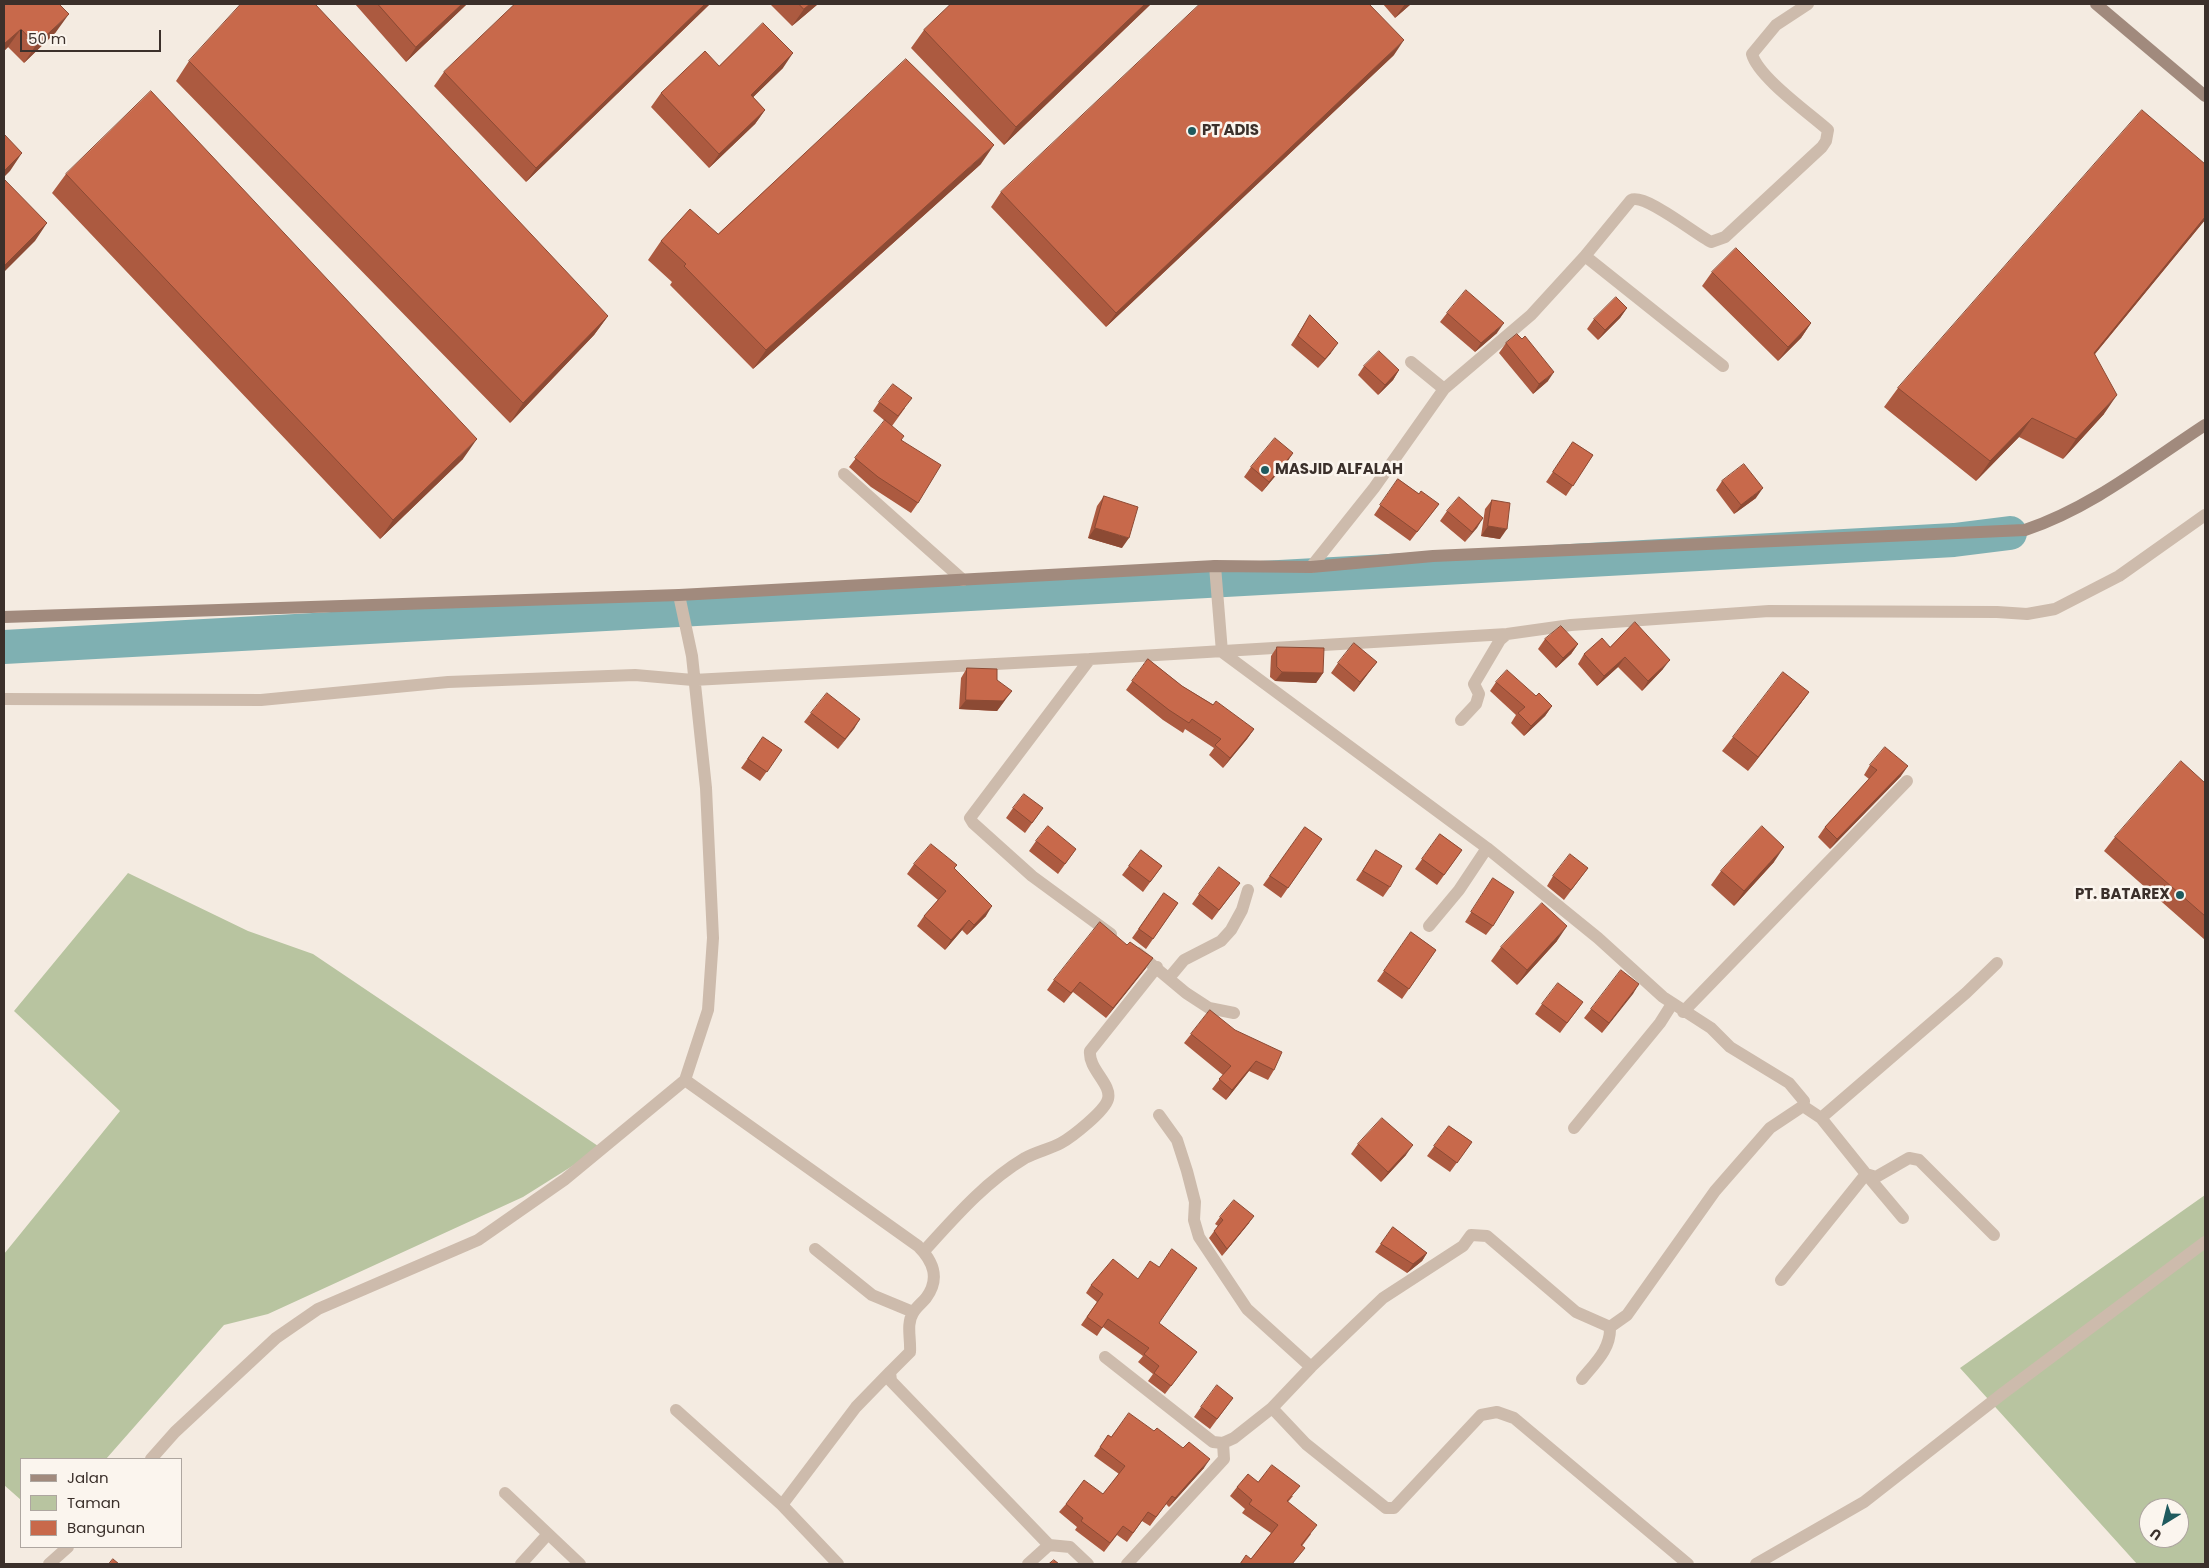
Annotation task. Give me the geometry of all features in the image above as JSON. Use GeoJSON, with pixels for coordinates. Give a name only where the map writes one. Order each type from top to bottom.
{"type":"FeatureCollection","features":[{"type":"Feature","properties":{"kind":"street"},"geometry":{"type":"LineString","coordinates":[[1311,567],[1374,488],[1444,389],[1520,324],[1585,256],[1630,200],[1634,198],[1658,208],[1711,242],[1725,237],[1822,147],[1826,141],[1828,130],[1764,75],[1754,61],[1752,54],[1776,25],[1808,4]]}},
{"type":"Feature","properties":{"kind":"street"},"geometry":{"type":"LineString","coordinates":[[2096,4],[2205,96]]}},
{"type":"Feature","properties":{"kind":"street"},"geometry":{"type":"LineString","coordinates":[[1585,256],[1723,366]]}},
{"type":"Feature","properties":{"kind":"street"},"geometry":{"type":"LineString","coordinates":[[1412,362],[1444,389]]}},
{"type":"Feature","properties":{"kind":"street"},"geometry":{"type":"LineString","coordinates":[[4,617],[679,598],[963,580],[1311,567],[1433,556],[2025,530],[2054,520],[2096,498],[2205,425]]}},
{"type":"Feature","properties":{"kind":"street"},"geometry":{"type":"LineString","coordinates":[[844,474],[963,580]]}},
{"type":"Feature","properties":{"kind":"street"},"geometry":{"type":"LineString","coordinates":[[4,699],[261,700],[458,682],[635,674],[693,680],[1090,660],[1508,634],[1571,626],[1769,610],[1997,612],[2027,614],[2055,609],[2119,576],[2205,515]]}},
{"type":"Feature","properties":{"kind":"street"},"geometry":{"type":"LineString","coordinates":[[1215,572],[1222,652],[1487,848],[1598,938],[1672,1004],[1711,1028],[1730,1047],[1789,1083],[1801,1094],[1804,1101],[1803,1106],[1770,1128],[1715,1191],[1627,1315],[1610,1327]]}},
{"type":"Feature","properties":{"kind":"street"},"geometry":{"type":"LineString","coordinates":[[152,1458],[175,1432],[276,1338],[318,1309],[478,1240],[564,1180],[688,1083],[708,1010],[713,938],[706,788],[693,680],[692,656],[679,598]]}},
{"type":"Feature","properties":{"kind":"street"},"geometry":{"type":"LineString","coordinates":[[1461,720],[1476,704],[1479,694],[1475,682],[1500,640],[1508,634]]}},
{"type":"Feature","properties":{"kind":"street"},"geometry":{"type":"LineString","coordinates":[[1090,660],[970,818],[972,823],[1032,876],[1157,967],[1186,993],[1209,1008],[1234,1013]]}},
{"type":"Feature","properties":{"kind":"street"},"geometry":{"type":"LineString","coordinates":[[1683,1012],[1908,781]]}},
{"type":"Feature","properties":{"kind":"street"},"geometry":{"type":"LineString","coordinates":[[1429,926],[1459,890],[1487,848]]}},
{"type":"Feature","properties":{"kind":"street"},"geometry":{"type":"LineString","coordinates":[[1169,978],[1184,960],[1222,941],[1231,930],[1242,910],[1248,890]]}},
{"type":"Feature","properties":{"kind":"street"},"geometry":{"type":"LineString","coordinates":[[1821,1118],[1966,993],[1997,963]]}},
{"type":"Feature","properties":{"kind":"street"},"geometry":{"type":"LineString","coordinates":[[924,1251],[976,1194],[1026,1158],[1061,1143],[1085,1125],[1106,1103],[1109,1097],[1107,1088],[1096,1073],[1089,1056],[1090,1051],[1157,967]]}},
{"type":"Feature","properties":{"kind":"street"},"geometry":{"type":"LineString","coordinates":[[1574,1128],[1660,1023],[1672,1004]]}},
{"type":"Feature","properties":{"kind":"street"},"geometry":{"type":"LineString","coordinates":[[688,1083],[924,1251],[936,1274],[933,1286],[913,1312],[909,1323],[910,1352],[856,1407],[782,1505]]}},
{"type":"Feature","properties":{"kind":"street"},"geometry":{"type":"LineString","coordinates":[[1803,1106],[1821,1118],[1903,1218]]}},
{"type":"Feature","properties":{"kind":"street"},"geometry":{"type":"LineString","coordinates":[[1159,1115],[1177,1140],[1195,1202],[1194,1220],[1199,1237],[1247,1309],[1310,1367]]}},
{"type":"Feature","properties":{"kind":"street"},"geometry":{"type":"LineString","coordinates":[[1866,1174],[1876,1177],[1909,1158],[1919,1160],[1994,1235]]}},
{"type":"Feature","properties":{"kind":"street"},"geometry":{"type":"LineString","coordinates":[[1781,1280],[1866,1174]]}},
{"type":"Feature","properties":{"kind":"street"},"geometry":{"type":"LineString","coordinates":[[1105,1357],[1206,1437],[1213,1442],[1223,1443],[1272,1408],[1310,1367],[1383,1298],[1463,1246],[1471,1236],[1479,1234],[1487,1236],[1576,1312],[1610,1327]]}},
{"type":"Feature","properties":{"kind":"street"},"geometry":{"type":"LineString","coordinates":[[1756,1564],[1864,1502],[2002,1394],[2205,1242]]}},
{"type":"Feature","properties":{"kind":"street"},"geometry":{"type":"LineString","coordinates":[[815,1249],[872,1295],[913,1312]]}},
{"type":"Feature","properties":{"kind":"street"},"geometry":{"type":"LineString","coordinates":[[1582,1379],[1605,1350],[1610,1338],[1610,1327]]}},
{"type":"Feature","properties":{"kind":"street"},"geometry":{"type":"LineString","coordinates":[[890,1372],[891,1381],[1050,1545],[1070,1547],[1088,1564]]}},
{"type":"Feature","properties":{"kind":"street"},"geometry":{"type":"LineString","coordinates":[[1272,1408],[1306,1444],[1386,1508],[1394,1508],[1482,1415],[1497,1412],[1514,1418],[1688,1564]]}},
{"type":"Feature","properties":{"kind":"street"},"geometry":{"type":"LineString","coordinates":[[676,1410],[782,1505],[838,1564]]}},
{"type":"Feature","properties":{"kind":"street"},"geometry":{"type":"LineString","coordinates":[[1127,1564],[1224,1459],[1223,1443]]}},
{"type":"Feature","properties":{"kind":"street"},"geometry":{"type":"LineString","coordinates":[[505,1493],[580,1564]]}},
{"type":"Feature","properties":{"kind":"street"},"geometry":{"type":"LineString","coordinates":[[521,1564],[548,1534]]}},
{"type":"Feature","properties":{"kind":"street"},"geometry":{"type":"LineString","coordinates":[[1028,1564],[1050,1545]]}},
{"type":"Feature","properties":{"kind":"street"},"geometry":{"type":"LineString","coordinates":[[49,1564],[67,1548]]}},
{"type":"Feature","properties":{"kind":"green space"},"geometry":{"type":"Polygon","coordinates":[[[128,873],[248,931],[313,954],[601,1148],[523,1197],[268,1314],[224,1325],[107,1458],[20,1458],[20,1499],[4,1485],[4,1254],[120,1111],[14,1011],[128,873]]]}},
{"type":"Feature","properties":{"kind":"green space"},"geometry":{"type":"Polygon","coordinates":[[[2205,1195],[2205,1564],[2137,1564],[1960,1368],[2205,1195]]]}},
{"type":"Feature","properties":{"kind":"building"},"geometry":{"type":"Polygon","coordinates":[[[4,4],[59,4],[69,14],[36,45],[21,29],[4,44],[4,4]]]}},
{"type":"Feature","properties":{"kind":"building"},"geometry":{"type":"Polygon","coordinates":[[[241,4],[315,4],[608,316],[523,403],[189,61],[241,4]]]}},
{"type":"Feature","properties":{"kind":"building"},"geometry":{"type":"Polygon","coordinates":[[[378,4],[462,4],[416,47],[378,4]]]}},
{"type":"Feature","properties":{"kind":"building"},"geometry":{"type":"Polygon","coordinates":[[[515,4],[705,4],[536,168],[444,72],[515,4]]]}},
{"type":"Feature","properties":{"kind":"building"},"geometry":{"type":"Polygon","coordinates":[[[799,4],[810,4],[804,9],[799,4]]]}},
{"type":"Feature","properties":{"kind":"building"},"geometry":{"type":"Polygon","coordinates":[[[951,4],[1145,4],[1016,127],[924,30],[951,4]]]}},
{"type":"Feature","properties":{"kind":"building","name":"PT ADIS"},"geometry":{"type":"Polygon","coordinates":[[[1200,4],[1369,4],[1404,40],[1116,313],[1001,192],[1200,4]]]}},
{"type":"Feature","properties":{"kind":"building"},"geometry":{"type":"Polygon","coordinates":[[[763,23],[793,53],[751,95],[765,110],[719,154],[661,93],[705,51],[719,66],[763,23]]]}},
{"type":"Feature","properties":{"kind":"building"},"geometry":{"type":"Polygon","coordinates":[[[906,59],[994,145],[766,350],[684,266],[686,264],[661,241],[690,209],[718,234],[906,59]]]}},
{"type":"Feature","properties":{"kind":"building"},"geometry":{"type":"Polygon","coordinates":[[[151,91],[477,439],[393,520],[66,174],[151,91]]]}},
{"type":"Feature","properties":{"kind":"building"},"geometry":{"type":"Polygon","coordinates":[[[2142,110],[2205,164],[2205,217],[2094,353],[2117,395],[2076,439],[2032,418],[1990,461],[1898,388],[2142,110]]]}},
{"type":"Feature","properties":{"kind":"building"},"geometry":{"type":"Polygon","coordinates":[[[4,134],[22,153],[4,171],[4,134]]]}},
{"type":"Feature","properties":{"kind":"building"},"geometry":{"type":"Polygon","coordinates":[[[4,179],[47,223],[4,266],[4,179]]]}},
{"type":"Feature","properties":{"kind":"building"},"geometry":{"type":"Polygon","coordinates":[[[1736,248],[1811,323],[1788,347],[1712,272],[1736,248]]]}},
{"type":"Feature","properties":{"kind":"building"},"geometry":{"type":"Polygon","coordinates":[[[1466,290],[1504,323],[1481,343],[1447,313],[1466,290]]]}},
{"type":"Feature","properties":{"kind":"building"},"geometry":{"type":"Polygon","coordinates":[[[1616,297],[1627,308],[1605,330],[1594,319],[1616,297]]]}},
{"type":"Feature","properties":{"kind":"building"},"geometry":{"type":"Polygon","coordinates":[[[1310,315],[1338,343],[1325,359],[1298,336],[1310,315]]]}},
{"type":"Feature","properties":{"kind":"building"},"geometry":{"type":"Polygon","coordinates":[[[1517,334],[1522,339],[1525,336],[1554,372],[1539,384],[1506,343],[1517,334]]]}},
{"type":"Feature","properties":{"kind":"building"},"geometry":{"type":"Polygon","coordinates":[[[1379,351],[1399,370],[1385,385],[1364,366],[1379,351]]]}},
{"type":"Feature","properties":{"kind":"building"},"geometry":{"type":"Polygon","coordinates":[[[893,384],[912,398],[898,416],[879,402],[893,384]]]}},
{"type":"Feature","properties":{"kind":"building"},"geometry":{"type":"Polygon","coordinates":[[[885,420],[904,436],[901,440],[941,465],[918,503],[878,477],[855,458],[885,420]]]}},
{"type":"Feature","properties":{"kind":"building","name":"MASJID ALFALAH"},"geometry":{"type":"Polygon","coordinates":[[[1275,438],[1293,453],[1269,482],[1251,467],[1275,438]]]}},
{"type":"Feature","properties":{"kind":"building"},"geometry":{"type":"Polygon","coordinates":[[[1573,442],[1593,455],[1573,486],[1553,472],[1573,442]]]}},
{"type":"Feature","properties":{"kind":"building"},"geometry":{"type":"Polygon","coordinates":[[[1744,464],[1763,488],[1741,505],[1722,481],[1744,464]]]}},
{"type":"Feature","properties":{"kind":"building"},"geometry":{"type":"Polygon","coordinates":[[[1398,479],[1419,494],[1421,491],[1439,504],[1417,532],[1380,505],[1398,479]]]}},
{"type":"Feature","properties":{"kind":"building"},"geometry":{"type":"Polygon","coordinates":[[[1104,496],[1138,507],[1129,538],[1095,528],[1104,496]]]}},
{"type":"Feature","properties":{"kind":"building"},"geometry":{"type":"Polygon","coordinates":[[[1459,497],[1483,518],[1472,532],[1447,511],[1459,497]]]}},
{"type":"Feature","properties":{"kind":"building"},"geometry":{"type":"Polygon","coordinates":[[[1492,500],[1510,503],[1507,529],[1488,526],[1492,500]]]}},
{"type":"Feature","properties":{"kind":"building"},"geometry":{"type":"Polygon","coordinates":[[[1635,622],[1670,660],[1648,681],[1625,657],[1604,676],[1584,654],[1602,638],[1610,647],[1635,622]]]}},
{"type":"Feature","properties":{"kind":"building"},"geometry":{"type":"Polygon","coordinates":[[[1561,626],[1578,644],[1563,658],[1545,639],[1561,626]]]}},
{"type":"Feature","properties":{"kind":"building"},"geometry":{"type":"Polygon","coordinates":[[[1354,643],[1377,662],[1360,682],[1338,663],[1354,643]]]}},
{"type":"Feature","properties":{"kind":"building"},"geometry":{"type":"Polygon","coordinates":[[[1277,647],[1324,648],[1323,673],[1282,672],[1277,667],[1277,647]]]}},
{"type":"Feature","properties":{"kind":"building"},"geometry":{"type":"Polygon","coordinates":[[[1148,659],[1182,686],[1213,705],[1216,701],[1254,729],[1230,758],[1215,745],[1221,739],[1192,719],[1189,723],[1169,710],[1132,681],[1148,659]]]}},
{"type":"Feature","properties":{"kind":"building"},"geometry":{"type":"Polygon","coordinates":[[[967,668],[997,669],[997,680],[1012,691],[1003,701],[966,700],[967,668]]]}},
{"type":"Feature","properties":{"kind":"building"},"geometry":{"type":"Polygon","coordinates":[[[1507,670],[1536,696],[1539,693],[1552,706],[1531,726],[1518,713],[1525,707],[1496,682],[1507,670]]]}},
{"type":"Feature","properties":{"kind":"building"},"geometry":{"type":"Polygon","coordinates":[[[1783,672],[1809,692],[1758,757],[1733,737],[1783,672]]]}},
{"type":"Feature","properties":{"kind":"building"},"geometry":{"type":"Polygon","coordinates":[[[827,693],[860,719],[845,739],[811,713],[827,693]]]}},
{"type":"Feature","properties":{"kind":"building"},"geometry":{"type":"Polygon","coordinates":[[[763,737],[782,750],[767,772],[748,759],[763,737]]]}},
{"type":"Feature","properties":{"kind":"building"},"geometry":{"type":"Polygon","coordinates":[[[1885,747],[1908,766],[1837,839],[1825,827],[1877,770],[1870,765],[1885,747]]]}},
{"type":"Feature","properties":{"kind":"building","name":"PT. BATAREX"},"geometry":{"type":"Polygon","coordinates":[[[2181,761],[2205,783],[2205,916],[2115,837],[2181,761]]]}},
{"type":"Feature","properties":{"kind":"building"},"geometry":{"type":"Polygon","coordinates":[[[1024,794],[1043,808],[1032,823],[1013,808],[1024,794]]]}},
{"type":"Feature","properties":{"kind":"building"},"geometry":{"type":"Polygon","coordinates":[[[1048,826],[1076,849],[1065,864],[1036,841],[1048,826]]]}},
{"type":"Feature","properties":{"kind":"building"},"geometry":{"type":"Polygon","coordinates":[[[1762,826],[1784,847],[1744,891],[1721,871],[1762,826]]]}},
{"type":"Feature","properties":{"kind":"building"},"geometry":{"type":"Polygon","coordinates":[[[1305,827],[1322,839],[1288,888],[1270,876],[1305,827]]]}},
{"type":"Feature","properties":{"kind":"building"},"geometry":{"type":"Polygon","coordinates":[[[1440,834],[1462,850],[1444,875],[1422,859],[1440,834]]]}},
{"type":"Feature","properties":{"kind":"building"},"geometry":{"type":"Polygon","coordinates":[[[931,844],[957,865],[954,868],[992,906],[974,925],[969,920],[951,940],[924,916],[946,891],[914,864],[931,844]]]}},
{"type":"Feature","properties":{"kind":"building"},"geometry":{"type":"Polygon","coordinates":[[[1141,850],[1162,866],[1150,882],[1129,866],[1141,850]]]}},
{"type":"Feature","properties":{"kind":"building"},"geometry":{"type":"Polygon","coordinates":[[[1376,850],[1402,866],[1390,887],[1363,871],[1376,850]]]}},
{"type":"Feature","properties":{"kind":"building"},"geometry":{"type":"Polygon","coordinates":[[[1570,854],[1588,868],[1571,890],[1553,876],[1570,854]]]}},
{"type":"Feature","properties":{"kind":"building"},"geometry":{"type":"Polygon","coordinates":[[[1219,867],[1240,883],[1219,910],[1199,894],[1219,867]]]}},
{"type":"Feature","properties":{"kind":"building"},"geometry":{"type":"Polygon","coordinates":[[[1493,878],[1514,892],[1493,926],[1471,912],[1493,878]]]}},
{"type":"Feature","properties":{"kind":"building"},"geometry":{"type":"Polygon","coordinates":[[[1164,893],[1178,903],[1153,939],[1139,929],[1164,893]]]}},
{"type":"Feature","properties":{"kind":"building"},"geometry":{"type":"Polygon","coordinates":[[[1542,903],[1567,926],[1527,970],[1501,947],[1542,903]]]}},
{"type":"Feature","properties":{"kind":"building"},"geometry":{"type":"Polygon","coordinates":[[[1100,922],[1127,945],[1130,942],[1153,958],[1113,1008],[1080,982],[1071,993],[1054,980],[1100,922]]]}},
{"type":"Feature","properties":{"kind":"building"},"geometry":{"type":"Polygon","coordinates":[[[1411,932],[1436,950],[1409,989],[1384,971],[1411,932]]]}},
{"type":"Feature","properties":{"kind":"building"},"geometry":{"type":"Polygon","coordinates":[[[1621,970],[1639,984],[1609,1023],[1591,1009],[1621,970]]]}},
{"type":"Feature","properties":{"kind":"building"},"geometry":{"type":"Polygon","coordinates":[[[1558,983],[1583,1002],[1567,1023],[1542,1004],[1558,983]]]}},
{"type":"Feature","properties":{"kind":"building"},"geometry":{"type":"Polygon","coordinates":[[[1210,1010],[1235,1030],[1282,1052],[1274,1070],[1256,1061],[1232,1090],[1219,1079],[1231,1066],[1191,1034],[1210,1010]]]}},
{"type":"Feature","properties":{"kind":"building"},"geometry":{"type":"Polygon","coordinates":[[[1382,1118],[1413,1145],[1388,1172],[1358,1144],[1382,1118]]]}},
{"type":"Feature","properties":{"kind":"building"},"geometry":{"type":"Polygon","coordinates":[[[1449,1126],[1472,1142],[1457,1163],[1434,1146],[1449,1126]]]}},
{"type":"Feature","properties":{"kind":"building"},"geometry":{"type":"Polygon","coordinates":[[[1234,1200],[1254,1216],[1227,1249],[1214,1231],[1223,1220],[1220,1217],[1234,1200]]]}},
{"type":"Feature","properties":{"kind":"building"},"geometry":{"type":"Polygon","coordinates":[[[1393,1227],[1427,1253],[1413,1264],[1381,1244],[1393,1227]]]}},
{"type":"Feature","properties":{"kind":"building"},"geometry":{"type":"Polygon","coordinates":[[[1172,1249],[1197,1268],[1159,1323],[1197,1352],[1171,1386],[1154,1373],[1159,1366],[1144,1354],[1149,1348],[1108,1319],[1102,1328],[1087,1317],[1103,1294],[1091,1285],[1113,1259],[1138,1279],[1150,1261],[1159,1267],[1172,1249]]]}},
{"type":"Feature","properties":{"kind":"building"},"geometry":{"type":"Polygon","coordinates":[[[1217,1385],[1233,1398],[1217,1419],[1201,1407],[1217,1385]]]}},
{"type":"Feature","properties":{"kind":"building"},"geometry":{"type":"Polygon","coordinates":[[[1129,1413],[1154,1431],[1157,1428],[1183,1448],[1189,1442],[1210,1459],[1175,1498],[1172,1496],[1156,1517],[1148,1512],[1133,1533],[1123,1526],[1110,1543],[1081,1521],[1083,1518],[1066,1504],[1084,1480],[1103,1494],[1125,1466],[1100,1447],[1108,1435],[1111,1437],[1129,1413]]]}},
{"type":"Feature","properties":{"kind":"building"},"geometry":{"type":"Polygon","coordinates":[[[1272,1465],[1300,1486],[1287,1501],[1317,1525],[1301,1545],[1305,1548],[1292,1564],[1240,1564],[1246,1555],[1251,1559],[1278,1525],[1249,1504],[1252,1500],[1237,1487],[1248,1474],[1258,1482],[1272,1465]]]}},
{"type":"Feature","properties":{"kind":"building"},"geometry":{"type":"Polygon","coordinates":[[[113,1559],[119,1564],[109,1564],[113,1559]]]}},
{"type":"Feature","properties":{"kind":"building"},"geometry":{"type":"Polygon","coordinates":[[[1054,1560],[1059,1564],[1049,1564],[1054,1560]]]}},
{"type":"Feature","properties":{"kind":"waterway"},"geometry":{"type":"LineString","coordinates":[[4,647],[1954,540],[2010,533]]}},
{"type":"Feature","properties":{"kind":"place","name":"PT ADIS"},"geometry":{"type":"Point","coordinates":[1192,131]}},
{"type":"Feature","properties":{"kind":"place","name":"MASJID ALFALAH"},"geometry":{"type":"Point","coordinates":[1265,470]}},
{"type":"Feature","properties":{"kind":"place","name":"PT. BATAREX"},"geometry":{"type":"Point","coordinates":[2180,895]}}]}
